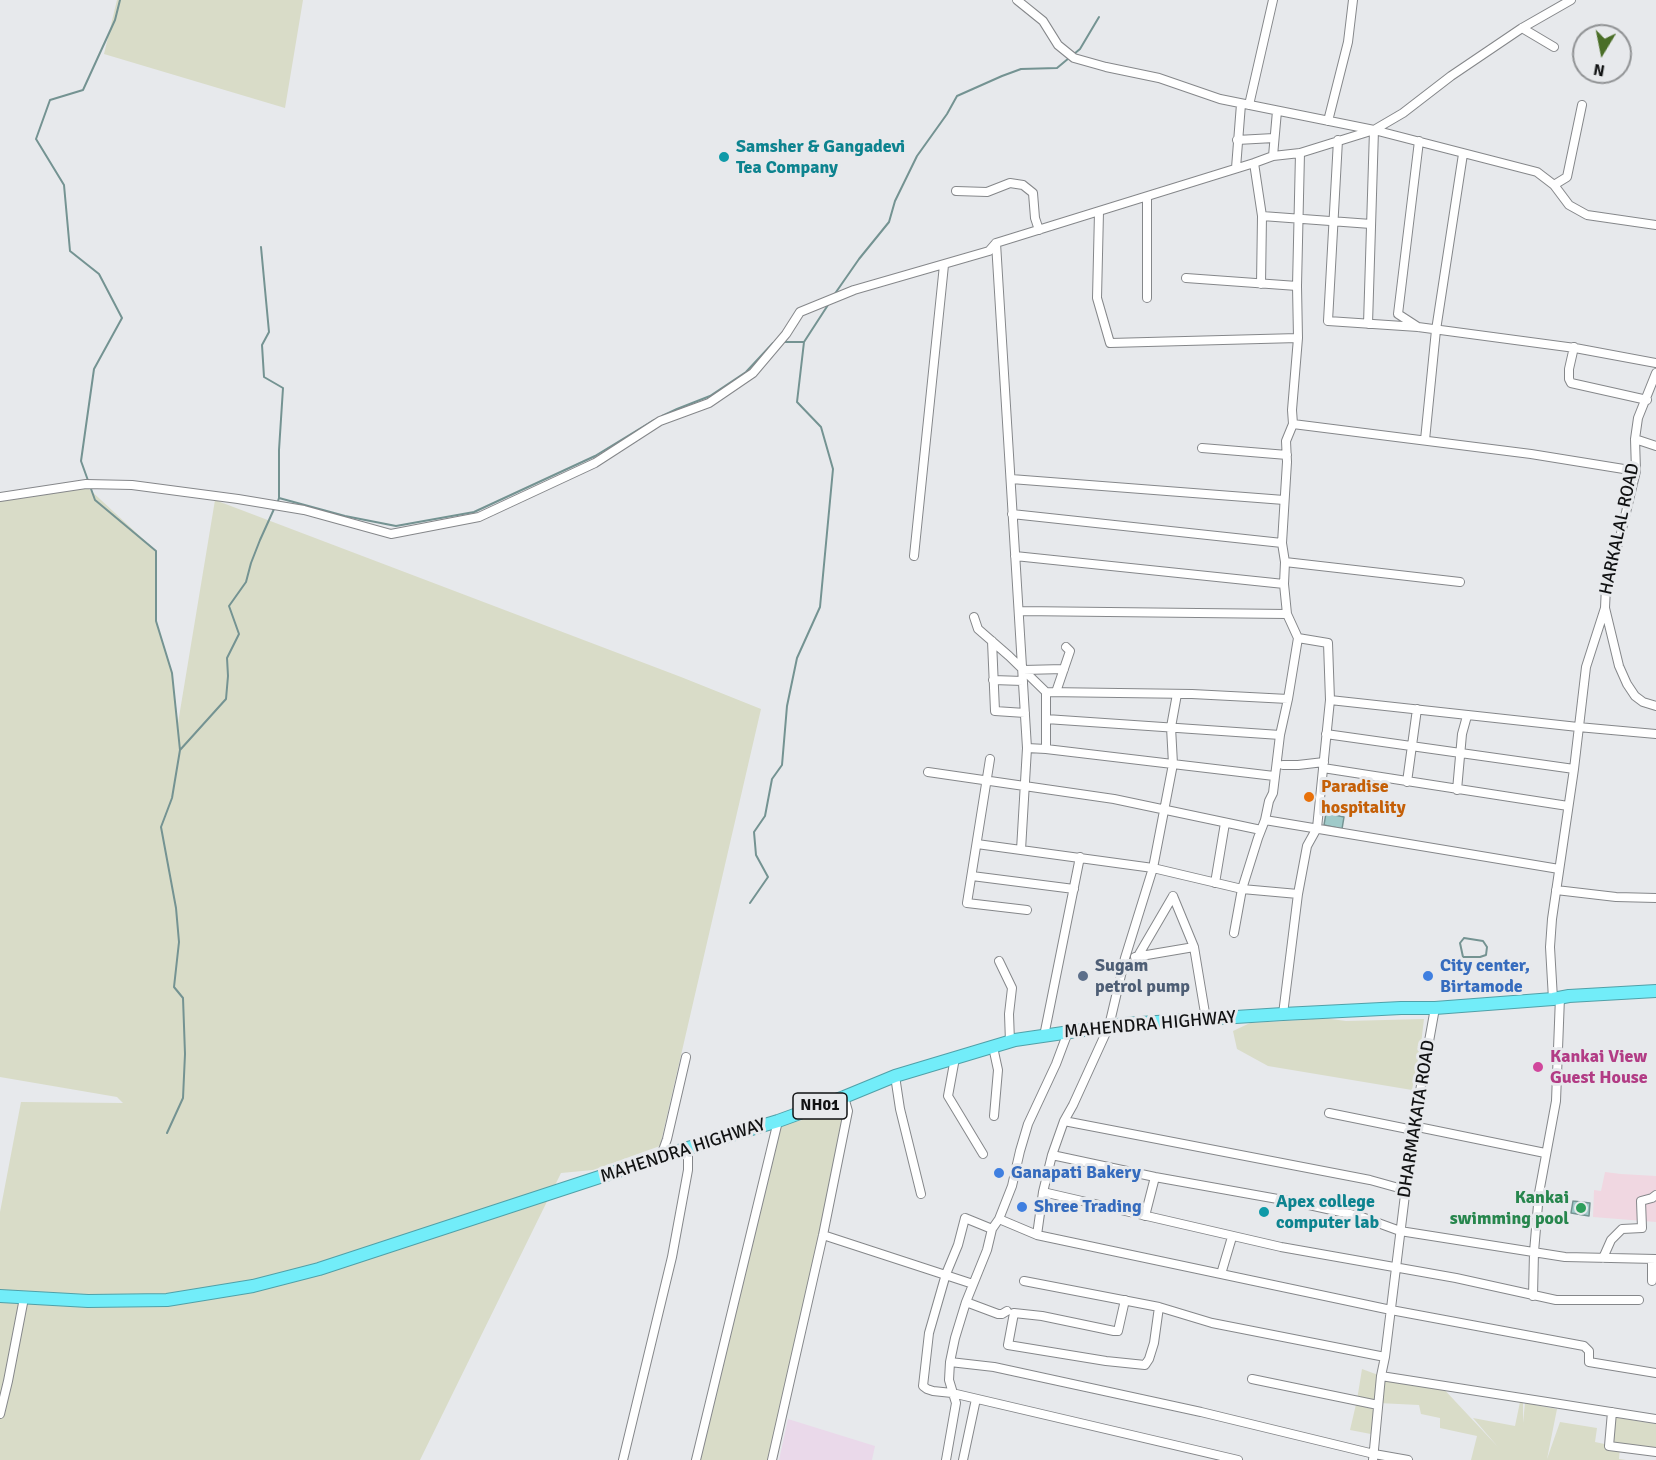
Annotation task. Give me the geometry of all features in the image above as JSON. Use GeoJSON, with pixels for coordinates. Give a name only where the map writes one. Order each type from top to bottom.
{"type":"FeatureCollection","features":[{"type":"Feature","properties":{"kind":"highway","name":"MAHENDRA HIGHWAY"},"geometry":{"type":"LineString","coordinates":[[0,1296],[88,1301],[167,1300],[253,1286],[330,1265],[661,1156],[778,1121],[895,1076],[1010,1042],[1125,1024],[1283,1014],[1435,1008],[1656,991]]}},
{"type":"Feature","properties":{"kind":"street"},"geometry":{"type":"LineString","coordinates":[[1017,0],[1043,21],[1058,45],[1074,58],[1159,78],[1220,99],[1374,130],[1537,172],[1554,185],[1569,205],[1587,215],[1656,225]]}},
{"type":"Feature","properties":{"kind":"street"},"geometry":{"type":"LineString","coordinates":[[1236,168],[1238,140],[1245,105],[1273,0]]}},
{"type":"Feature","properties":{"kind":"street"},"geometry":{"type":"LineString","coordinates":[[1328,121],[1348,42],[1353,0]]}},
{"type":"Feature","properties":{"kind":"street"},"geometry":{"type":"LineString","coordinates":[[0,496],[86,484],[132,485],[304,510],[391,534],[479,517],[596,463],[660,421],[709,403],[753,373],[786,334],[800,312],[854,290],[989,251],[996,243],[1254,164],[1273,156],[1300,153],[1374,130],[1403,113],[1451,76],[1522,28],[1571,0]]}},
{"type":"Feature","properties":{"kind":"street"},"geometry":{"type":"LineString","coordinates":[[1522,28],[1554,47]]}},
{"type":"Feature","properties":{"kind":"street"},"geometry":{"type":"LineString","coordinates":[[1554,185],[1567,177],[1582,105]]}},
{"type":"Feature","properties":{"kind":"street"},"geometry":{"type":"LineString","coordinates":[[1273,156],[1277,111]]}},
{"type":"Feature","properties":{"kind":"street"},"geometry":{"type":"LineString","coordinates":[[1368,324],[1374,130]]}},
{"type":"Feature","properties":{"kind":"street"},"geometry":{"type":"LineString","coordinates":[[1238,140],[1274,138]]}},
{"type":"Feature","properties":{"kind":"street"},"geometry":{"type":"LineString","coordinates":[[1338,140],[1328,321],[1418,327],[1574,348],[1656,363]]}},
{"type":"Feature","properties":{"kind":"street"},"geometry":{"type":"LineString","coordinates":[[1418,327],[1398,314],[1419,141]]}},
{"type":"Feature","properties":{"kind":"street"},"geometry":{"type":"LineString","coordinates":[[1234,933],[1242,889],[1273,793],[1280,735],[1298,638],[1287,614],[1282,543],[1286,441],[1293,424],[1292,410],[1298,338],[1300,153]]}},
{"type":"Feature","properties":{"kind":"street"},"geometry":{"type":"LineString","coordinates":[[1425,440],[1437,330],[1463,154]]}},
{"type":"Feature","properties":{"kind":"street"},"geometry":{"type":"LineString","coordinates":[[1254,164],[1262,216],[1262,284]]}},
{"type":"Feature","properties":{"kind":"street"},"geometry":{"type":"LineString","coordinates":[[956,191],[987,192],[1010,183],[1023,185],[1033,193],[1035,218],[1039,230]]}},
{"type":"Feature","properties":{"kind":"street"},"geometry":{"type":"LineString","coordinates":[[1147,197],[1147,298]]}},
{"type":"Feature","properties":{"kind":"street"},"geometry":{"type":"LineString","coordinates":[[1099,212],[1097,298],[1110,343],[1298,338]]}},
{"type":"Feature","properties":{"kind":"street"},"geometry":{"type":"LineString","coordinates":[[1262,216],[1371,224]]}},
{"type":"Feature","properties":{"kind":"street"},"geometry":{"type":"LineString","coordinates":[[996,243],[1027,748],[1021,850]]}},
{"type":"Feature","properties":{"kind":"street"},"geometry":{"type":"LineString","coordinates":[[914,556],[944,265]]}},
{"type":"Feature","properties":{"kind":"street"},"geometry":{"type":"LineString","coordinates":[[1186,278],[1297,286]]}},
{"type":"Feature","properties":{"kind":"street"},"geometry":{"type":"LineString","coordinates":[[1574,348],[1569,369],[1571,383],[1647,400]]}},
{"type":"Feature","properties":{"kind":"street","name":"HARKALAL ROAD"},"geometry":{"type":"LineString","coordinates":[[1656,374],[1638,418],[1635,439],[1636,471],[1606,586],[1605,608],[1617,659],[1627,684],[1635,696],[1643,702],[1656,706]]}},
{"type":"Feature","properties":{"kind":"street"},"geometry":{"type":"LineString","coordinates":[[1293,424],[1531,453],[1636,471]]}},
{"type":"Feature","properties":{"kind":"street"},"geometry":{"type":"LineString","coordinates":[[1635,439],[1656,446]]}},
{"type":"Feature","properties":{"kind":"street"},"geometry":{"type":"LineString","coordinates":[[1202,448],[1287,455]]}},
{"type":"Feature","properties":{"kind":"street"},"geometry":{"type":"LineString","coordinates":[[1011,479],[1284,500]]}},
{"type":"Feature","properties":{"kind":"street"},"geometry":{"type":"LineString","coordinates":[[1012,514],[1282,543]]}},
{"type":"Feature","properties":{"kind":"street"},"geometry":{"type":"LineString","coordinates":[[1015,556],[1284,584]]}},
{"type":"Feature","properties":{"kind":"street"},"geometry":{"type":"LineString","coordinates":[[1285,562],[1460,582]]}},
{"type":"Feature","properties":{"kind":"street"},"geometry":{"type":"LineString","coordinates":[[1533,1296],[1539,1193],[1556,1101],[1556,998],[1550,947],[1552,919],[1586,667],[1605,608]]}},
{"type":"Feature","properties":{"kind":"street"},"geometry":{"type":"LineString","coordinates":[[1019,611],[1287,614]]}},
{"type":"Feature","properties":{"kind":"street"},"geometry":{"type":"LineString","coordinates":[[974,617],[978,629],[1051,692],[1288,699]]}},
{"type":"Feature","properties":{"kind":"street"},"geometry":{"type":"LineString","coordinates":[[1283,1014],[1298,894],[1307,846],[1317,828],[1330,700],[1328,643],[1298,638]]}},
{"type":"Feature","properties":{"kind":"street"},"geometry":{"type":"LineString","coordinates":[[992,641],[995,711],[1025,713]]}},
{"type":"Feature","properties":{"kind":"street"},"geometry":{"type":"LineString","coordinates":[[1046,749],[1046,719],[1051,692],[1064,669],[1070,651],[1066,647]]}},
{"type":"Feature","properties":{"kind":"street"},"geometry":{"type":"LineString","coordinates":[[1023,669],[1064,669]]}},
{"type":"Feature","properties":{"kind":"street"},"geometry":{"type":"LineString","coordinates":[[993,680],[1023,681]]}},
{"type":"Feature","properties":{"kind":"street"},"geometry":{"type":"LineString","coordinates":[[1037,1235],[1043,1192],[1052,1155],[1064,1120],[1109,1026],[1125,958],[1153,868],[1173,765],[1171,727],[1177,694]]}},
{"type":"Feature","properties":{"kind":"street"},"geometry":{"type":"LineString","coordinates":[[1330,700],[1656,734]]}},
{"type":"Feature","properties":{"kind":"street"},"geometry":{"type":"LineString","coordinates":[[1407,782],[1417,710]]}},
{"type":"Feature","properties":{"kind":"street"},"geometry":{"type":"LineString","coordinates":[[1457,790],[1462,734],[1467,716]]}},
{"type":"Feature","properties":{"kind":"street"},"geometry":{"type":"LineString","coordinates":[[1046,719],[1280,735]]}},
{"type":"Feature","properties":{"kind":"street"},"geometry":{"type":"LineString","coordinates":[[1326,734],[1574,769]]}},
{"type":"Feature","properties":{"kind":"street"},"geometry":{"type":"LineString","coordinates":[[1027,748],[1274,776]]}},
{"type":"Feature","properties":{"kind":"street"},"geometry":{"type":"LineString","coordinates":[[990,759],[967,903],[1027,910]]}},
{"type":"Feature","properties":{"kind":"street"},"geometry":{"type":"LineString","coordinates":[[1283,765],[1324,765],[1407,782],[1568,806]]}},
{"type":"Feature","properties":{"kind":"street"},"geometry":{"type":"LineString","coordinates":[[928,772],[1114,799],[1261,830]]}},
{"type":"Feature","properties":{"kind":"street"},"geometry":{"type":"LineString","coordinates":[[1265,820],[1559,869]]}},
{"type":"Feature","properties":{"kind":"street"},"geometry":{"type":"LineString","coordinates":[[1215,883],[1225,823]]}},
{"type":"Feature","properties":{"kind":"street"},"geometry":{"type":"LineString","coordinates":[[977,844],[1153,868],[1242,889],[1298,894]]}},
{"type":"Feature","properties":{"kind":"street"},"geometry":{"type":"LineString","coordinates":[[1044,1036],[1080,857]]}},
{"type":"Feature","properties":{"kind":"street"},"geometry":{"type":"LineString","coordinates":[[972,876],[1074,889]]}},
{"type":"Feature","properties":{"kind":"street"},"geometry":{"type":"LineString","coordinates":[[1556,890],[1616,897],[1656,898]]}},
{"type":"Feature","properties":{"kind":"street"},"geometry":{"type":"LineString","coordinates":[[1138,956],[1173,896],[1194,947],[1206,1018]]}},
{"type":"Feature","properties":{"kind":"street"},"geometry":{"type":"LineString","coordinates":[[1125,958],[1194,947]]}},
{"type":"Feature","properties":{"kind":"street"},"geometry":{"type":"LineString","coordinates":[[999,961],[1012,988],[1009,1014],[1010,1042]]}},
{"type":"Feature","properties":{"kind":"street","name":"DHARMAKATA ROAD"},"geometry":{"type":"LineString","coordinates":[[1373,1457],[1381,1376],[1413,1128],[1435,1008]]}},
{"type":"Feature","properties":{"kind":"street"},"geometry":{"type":"LineString","coordinates":[[946,1460],[956,1403],[949,1380],[955,1338],[966,1302],[987,1250],[992,1229],[999,1220],[1012,1186],[1028,1124],[1068,1032]]}},
{"type":"Feature","properties":{"kind":"street"},"geometry":{"type":"LineString","coordinates":[[993,1047],[998,1070],[994,1116]]}},
{"type":"Feature","properties":{"kind":"street"},"geometry":{"type":"LineString","coordinates":[[661,1156],[686,1057]]}},
{"type":"Feature","properties":{"kind":"street"},"geometry":{"type":"LineString","coordinates":[[954,1058],[948,1096],[983,1154]]}},
{"type":"Feature","properties":{"kind":"street"},"geometry":{"type":"LineString","coordinates":[[895,1076],[900,1109],[921,1194]]}},
{"type":"Feature","properties":{"kind":"street"},"geometry":{"type":"LineString","coordinates":[[772,1460],[848,1111],[844,1097]]}},
{"type":"Feature","properties":{"kind":"street"},"geometry":{"type":"LineString","coordinates":[[1329,1113],[1545,1153]]}},
{"type":"Feature","properties":{"kind":"street"},"geometry":{"type":"LineString","coordinates":[[1064,1120],[1370,1180],[1406,1190]]}},
{"type":"Feature","properties":{"kind":"street"},"geometry":{"type":"LineString","coordinates":[[696,1460],[778,1121]]}},
{"type":"Feature","properties":{"kind":"street"},"geometry":{"type":"LineString","coordinates":[[623,1460],[672,1257],[688,1170],[688,1148]]}},
{"type":"Feature","properties":{"kind":"street"},"geometry":{"type":"LineString","coordinates":[[1052,1155],[1155,1177],[1300,1203],[1359,1216],[1400,1230],[1565,1257],[1654,1259],[1652,1281]]}},
{"type":"Feature","properties":{"kind":"street"},"geometry":{"type":"LineString","coordinates":[[1145,1216],[1155,1177]]}},
{"type":"Feature","properties":{"kind":"street"},"geometry":{"type":"LineString","coordinates":[[1043,1192],[1232,1237],[1395,1269],[1456,1278],[1533,1296],[1556,1300],[1639,1300]]}},
{"type":"Feature","properties":{"kind":"street"},"geometry":{"type":"LineString","coordinates":[[1603,1258],[1611,1240],[1622,1229],[1642,1228],[1641,1201],[1656,1195]]}},
{"type":"Feature","properties":{"kind":"street"},"geometry":{"type":"LineString","coordinates":[[992,1229],[965,1218],[929,1333],[923,1386],[933,1391],[952,1393],[1238,1460]]}},
{"type":"Feature","properties":{"kind":"street"},"geometry":{"type":"LineString","coordinates":[[999,1220],[1037,1235],[1390,1310],[1584,1347],[1589,1351],[1589,1362],[1656,1373]]}},
{"type":"Feature","properties":{"kind":"street"},"geometry":{"type":"LineString","coordinates":[[823,1234],[974,1284]]}},
{"type":"Feature","properties":{"kind":"street"},"geometry":{"type":"LineString","coordinates":[[1221,1274],[1232,1237]]}},
{"type":"Feature","properties":{"kind":"street"},"geometry":{"type":"LineString","coordinates":[[1024,1281],[1159,1307],[1212,1323],[1385,1357]]}},
{"type":"Feature","properties":{"kind":"street"},"geometry":{"type":"LineString","coordinates":[[0,1414],[24,1298]]}},
{"type":"Feature","properties":{"kind":"street"},"geometry":{"type":"LineString","coordinates":[[1125,1300],[1118,1331],[1014,1312],[1008,1345],[1145,1365],[1154,1343],[1159,1307]]}},
{"type":"Feature","properties":{"kind":"street"},"geometry":{"type":"LineString","coordinates":[[966,1302],[998,1314],[1007,1311]]}},
{"type":"Feature","properties":{"kind":"street"},"geometry":{"type":"LineString","coordinates":[[950,1362],[994,1367],[1202,1412],[1373,1457],[1408,1460]]}},
{"type":"Feature","properties":{"kind":"street"},"geometry":{"type":"LineString","coordinates":[[1381,1376],[1656,1419]]}},
{"type":"Feature","properties":{"kind":"street"},"geometry":{"type":"LineString","coordinates":[[1252,1379],[1378,1405]]}},
{"type":"Feature","properties":{"kind":"street"},"geometry":{"type":"LineString","coordinates":[[963,1460],[975,1399]]}},
{"type":"Feature","properties":{"kind":"street"},"geometry":{"type":"LineString","coordinates":[[1612,1412],[1609,1446],[1656,1452]]}},
{"type":"Feature","properties":{"kind":"shaded area"},"geometry":{"type":"Polygon","coordinates":[[[1605,1172],[1656,1176],[1656,1222],[1593,1217],[1594,1190],[1601,1191],[1605,1172]]]}},
{"type":"Feature","properties":{"kind":"shaded area"},"geometry":{"type":"Polygon","coordinates":[[[788,1419],[875,1446],[872,1460],[779,1460],[788,1419]]]}},
{"type":"Feature","properties":{"kind":"green space"},"geometry":{"type":"Polygon","coordinates":[[[117,0],[303,0],[285,108],[104,54],[117,0]]]}},
{"type":"Feature","properties":{"kind":"green space"},"geometry":{"type":"Polygon","coordinates":[[[88,488],[156,551],[156,621],[172,673],[178,723],[215,500],[761,709],[660,1146],[593,1170],[561,1173],[420,1460],[0,1460],[0,1212],[21,1102],[123,1103],[117,1097],[0,1077],[0,498],[88,488]]]}},
{"type":"Feature","properties":{"kind":"green space"},"geometry":{"type":"Polygon","coordinates":[[[1324,1018],[1346,1021],[1424,1019],[1412,1090],[1268,1066],[1237,1049],[1233,1031],[1250,1023],[1324,1018]]]}},
{"type":"Feature","properties":{"kind":"green space"},"geometry":{"type":"Polygon","coordinates":[[[848,1107],[769,1460],[698,1460],[781,1126],[848,1107]]]}},
{"type":"Feature","properties":{"kind":"green space"},"geometry":{"type":"Polygon","coordinates":[[[1362,1369],[1381,1376],[1440,1385],[1498,1447],[1473,1418],[1515,1426],[1520,1402],[1523,1403],[1523,1423],[1525,1403],[1557,1409],[1547,1459],[1560,1422],[1597,1428],[1595,1442],[1609,1445],[1613,1417],[1656,1424],[1656,1452],[1620,1447],[1619,1459],[1626,1460],[1471,1460],[1477,1436],[1440,1428],[1440,1418],[1421,1414],[1419,1405],[1378,1403],[1376,1435],[1350,1430],[1362,1369]]]}},
{"type":"Feature","properties":{"kind":"water"},"geometry":{"type":"Polygon","coordinates":[[[1326,813],[1344,817],[1342,829],[1324,825],[1326,813]]]}},
{"type":"Feature","properties":{"kind":"water","name":"Kankai swimming pool"},"geometry":{"type":"Polygon","coordinates":[[[1573,1201],[1590,1203],[1589,1216],[1571,1213],[1573,1201]]]}},
{"type":"Feature","properties":{"kind":"waterway"},"geometry":{"type":"LineString","coordinates":[[120,0],[115,20],[83,90],[50,100],[36,139],[64,185],[70,251],[99,274],[122,318],[94,369],[81,461],[95,500],[156,551],[156,621],[172,673],[180,750]]}},
{"type":"Feature","properties":{"kind":"waterway"},"geometry":{"type":"LineString","coordinates":[[1074,54],[1080,49],[1099,17]]}},
{"type":"Feature","properties":{"kind":"waterway"},"geometry":{"type":"LineString","coordinates":[[834,295],[889,222],[895,201],[917,156],[957,96],[1021,69],[1057,68],[1069,58]]}},
{"type":"Feature","properties":{"kind":"waterway"},"geometry":{"type":"LineString","coordinates":[[261,247],[269,332],[262,345],[264,377],[283,388],[277,504]]}},
{"type":"Feature","properties":{"kind":"waterway"},"geometry":{"type":"LineString","coordinates":[[750,903],[768,877],[756,855],[754,832],[765,816],[772,779],[782,765],[787,706],[797,658],[820,607],[833,469],[821,427],[797,402],[804,342],[828,305]]}},
{"type":"Feature","properties":{"kind":"waterway"},"geometry":{"type":"LineString","coordinates":[[784,342],[803,342]]}},
{"type":"Feature","properties":{"kind":"waterway"},"geometry":{"type":"LineString","coordinates":[[662,416],[710,396],[746,372],[773,343]]}},
{"type":"Feature","properties":{"kind":"waterway"},"geometry":{"type":"LineString","coordinates":[[279,498],[345,516],[396,526],[474,512],[595,456],[654,420]]}},
{"type":"Feature","properties":{"kind":"waterway"},"geometry":{"type":"LineString","coordinates":[[167,1133],[183,1098],[185,1054],[183,998],[174,987],[179,942],[176,908],[161,827],[172,798],[180,750],[226,699],[227,658],[239,634],[229,606],[246,582],[251,563],[274,509]]}},
{"type":"Feature","properties":{"kind":"waterway"},"geometry":{"type":"LineString","coordinates":[[1464,938],[1483,941],[1487,947],[1486,955],[1463,957],[1460,943],[1464,938]]}},
{"type":"Feature","properties":{"kind":"place","name":"Samsher & Gangadevi Tea Company"},"geometry":{"type":"Point","coordinates":[724,157]}},
{"type":"Feature","properties":{"kind":"place","name":"Paradise hospitality"},"geometry":{"type":"Point","coordinates":[1309,797]}},
{"type":"Feature","properties":{"kind":"place","name":"Sugam petrol pump"},"geometry":{"type":"Point","coordinates":[1083,976]}},
{"type":"Feature","properties":{"kind":"place","name":"City center, Birtamode"},"geometry":{"type":"Point","coordinates":[1428,976]}},
{"type":"Feature","properties":{"kind":"place","name":"Kankai View Guest House"},"geometry":{"type":"Point","coordinates":[1538,1067]}},
{"type":"Feature","properties":{"kind":"place","name":"Ganapati Bakery"},"geometry":{"type":"Point","coordinates":[999,1173]}},
{"type":"Feature","properties":{"kind":"place","name":"Shree Trading"},"geometry":{"type":"Point","coordinates":[1022,1207]}},
{"type":"Feature","properties":{"kind":"place","name":"Kankai swimming pool"},"geometry":{"type":"Point","coordinates":[1581,1208]}},
{"type":"Feature","properties":{"kind":"place","name":"Apex college computer lab"},"geometry":{"type":"Point","coordinates":[1264,1212]}}]}
